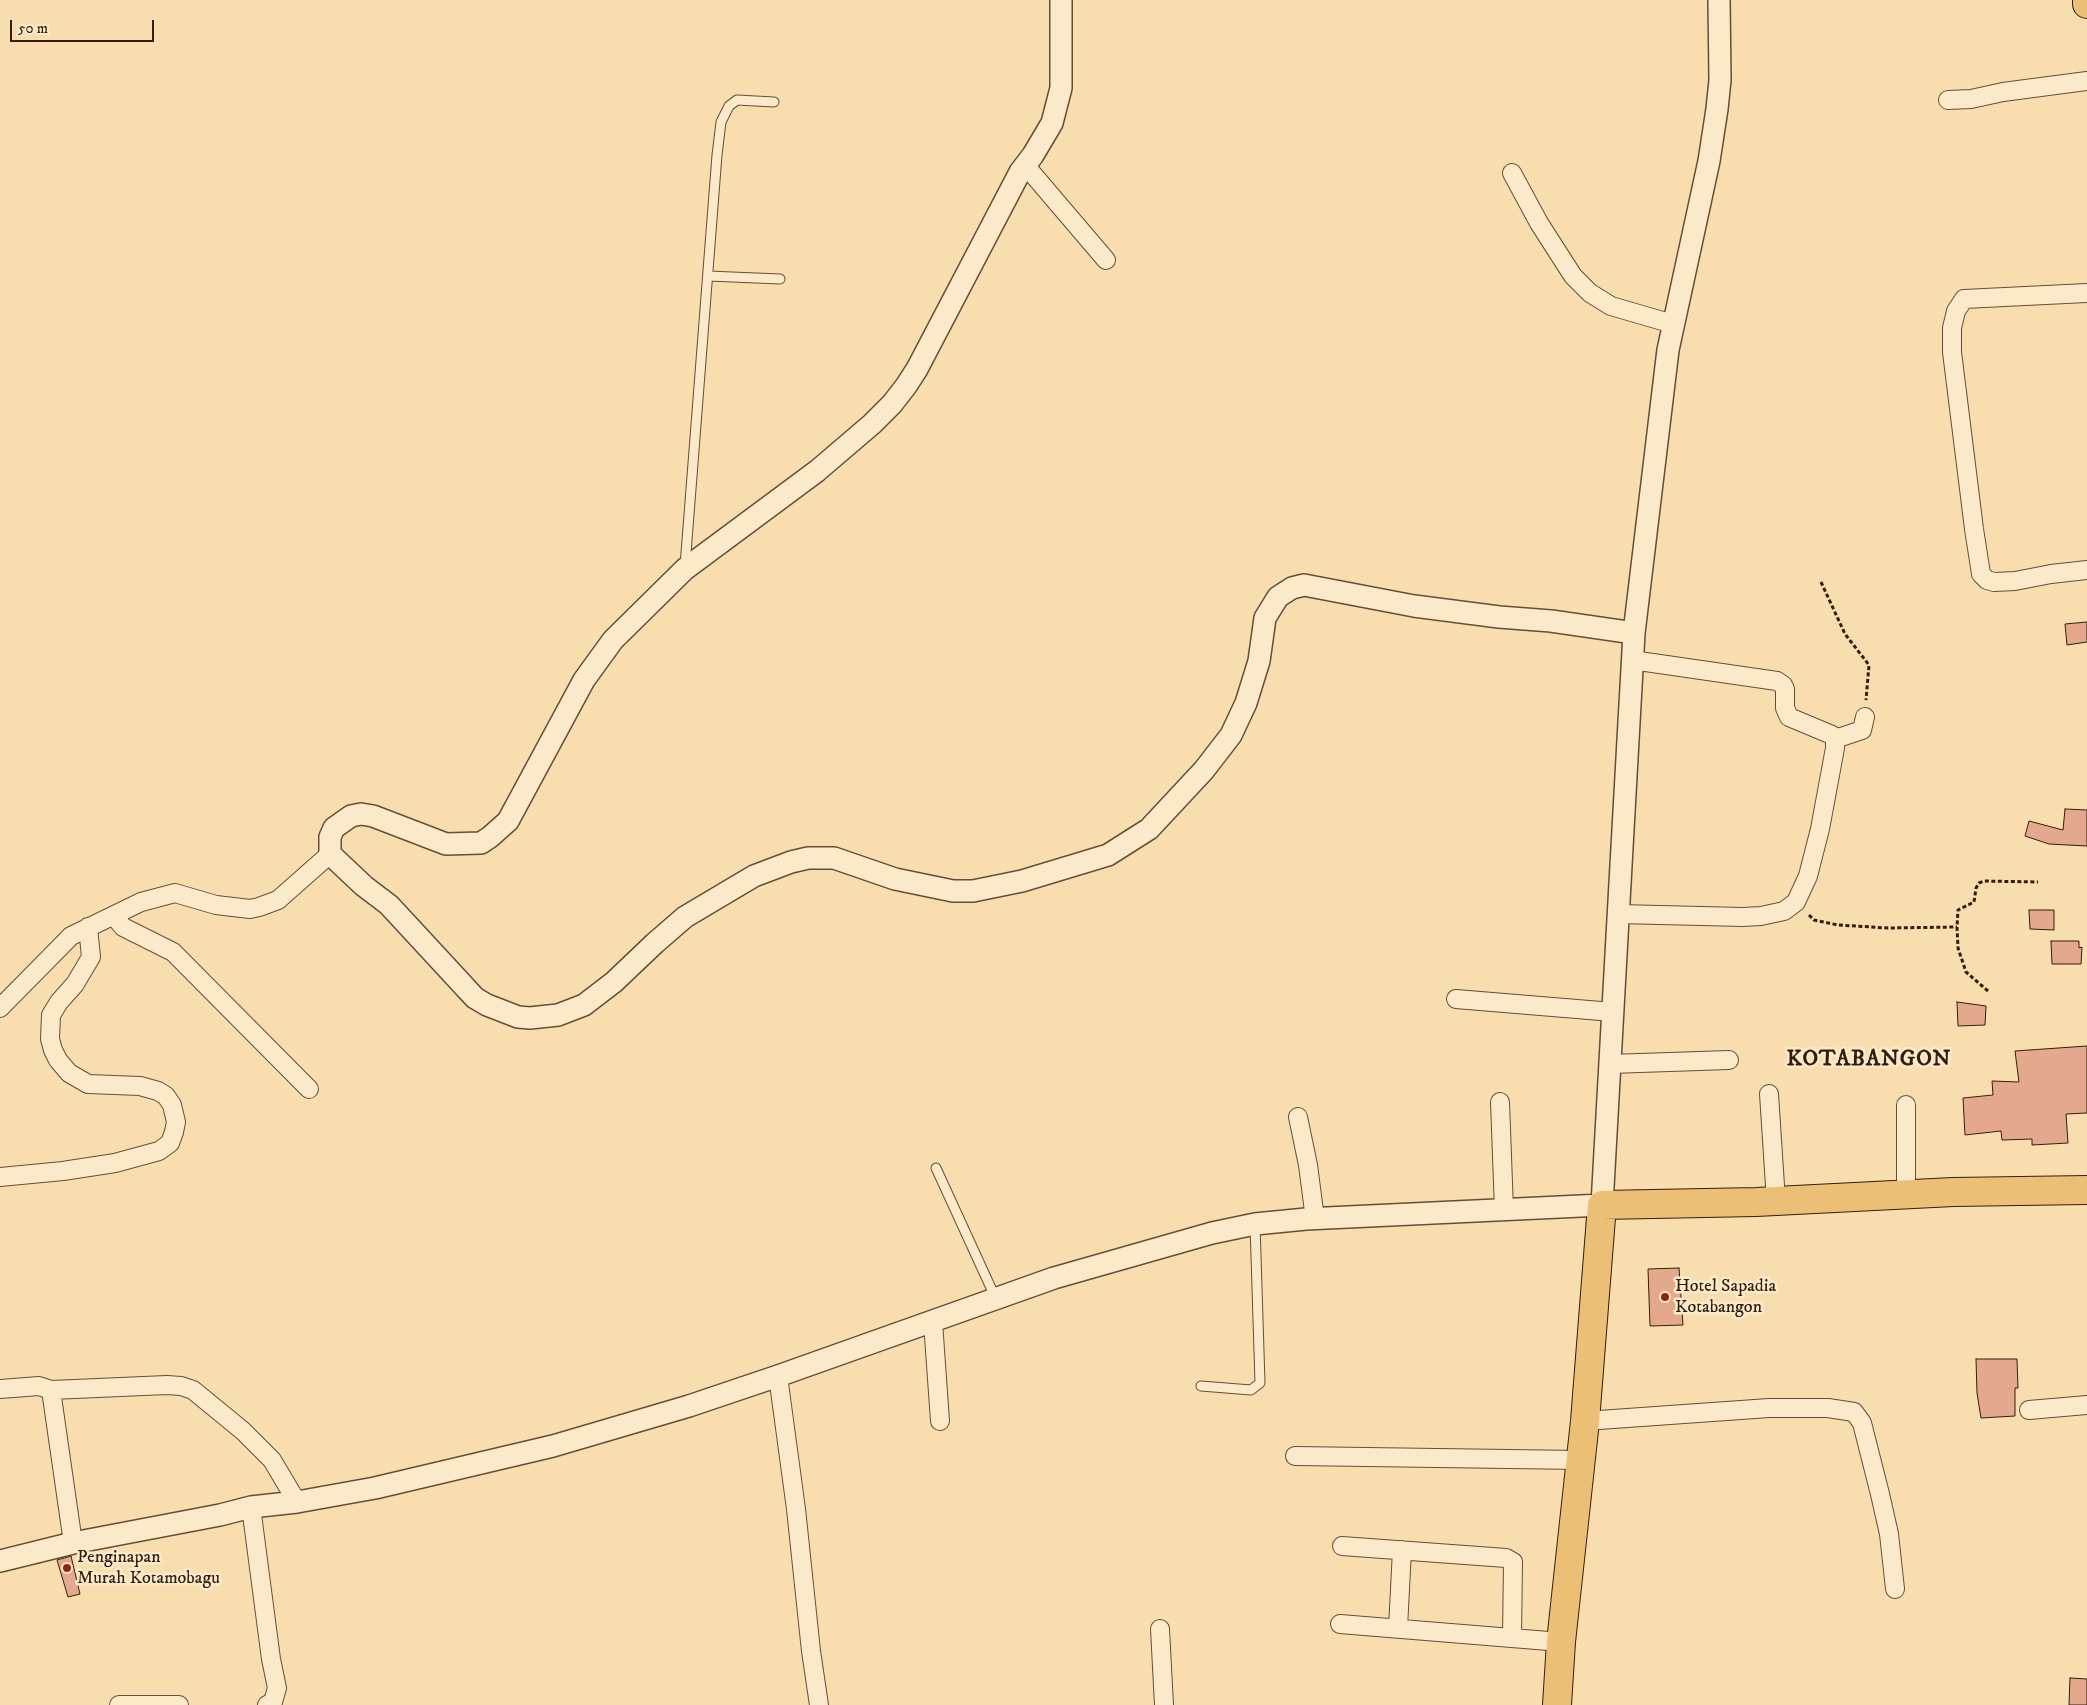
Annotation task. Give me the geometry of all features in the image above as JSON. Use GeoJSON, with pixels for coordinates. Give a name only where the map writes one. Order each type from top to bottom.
{"type":"FeatureCollection","features":[{"type":"Feature","properties":{"kind":"highway"},"geometry":{"type":"LineString","coordinates":[[1557,1705],[1561,1642],[1585,1421],[1602,1205],[2087,1190]]}},
{"type":"Feature","properties":{"kind":"street"},"geometry":{"type":"LineString","coordinates":[[1061,0],[1061,81],[1058,105],[1052,123],[1025,165],[925,355],[906,386],[892,404],[872,424],[816,471],[685,569],[613,640],[584,680],[508,821],[490,837],[481,842],[446,844],[373,816],[361,814],[351,816],[334,828],[330,837],[330,854],[364,886],[389,905],[475,998],[487,1005],[518,1017],[545,1017],[584,1006],[614,982],[685,917],[754,876],[791,862],[808,858],[834,858],[895,879],[953,892],[973,891],[1022,881],[1100,857],[1128,844],[1149,829],[1165,813],[1204,770],[1231,735],[1246,703],[1259,661],[1265,618],[1278,597],[1292,588],[1304,585],[1414,606],[1634,632]]}},
{"type":"Feature","properties":{"kind":"street"},"geometry":{"type":"LineString","coordinates":[[0,1561],[72,1543],[220,1515],[251,1507],[297,1502],[419,1478],[553,1446],[688,1406],[778,1376],[1054,1278],[1122,1257],[1212,1233],[1255,1224],[1314,1219],[1602,1205],[1634,632],[1651,477],[1673,324],[1714,131],[1720,80],[1719,0]]}},
{"type":"Feature","properties":{"kind":"street"},"geometry":{"type":"LineString","coordinates":[[1948,100],[1958,101],[2003,92],[2087,80]]}},
{"type":"Feature","properties":{"kind":"street"},"geometry":{"type":"LineString","coordinates":[[1025,165],[1106,260]]}},
{"type":"Feature","properties":{"kind":"street"},"geometry":{"type":"LineString","coordinates":[[1512,173],[1544,231],[1574,276],[1590,293],[1611,306],[1673,324]]}},
{"type":"Feature","properties":{"kind":"street"},"geometry":{"type":"LineString","coordinates":[[2087,293],[1964,299],[1956,311],[1952,328],[1952,352],[1981,574],[1987,580],[1994,582],[2015,581],[2087,570]]}},
{"type":"Feature","properties":{"kind":"street"},"geometry":{"type":"LineString","coordinates":[[1632,660],[1777,681],[1783,685],[1785,690],[1785,708],[1789,717],[1825,731],[1835,739]]}},
{"type":"Feature","properties":{"kind":"street"},"geometry":{"type":"LineString","coordinates":[[1835,739],[1862,730],[1866,717]]}},
{"type":"Feature","properties":{"kind":"street"},"geometry":{"type":"LineString","coordinates":[[1618,914],[1752,917],[1784,911],[1796,902],[1808,876],[1817,842],[1835,739]]}},
{"type":"Feature","properties":{"kind":"street"},"geometry":{"type":"LineString","coordinates":[[0,1008],[71,936],[141,902],[175,893],[216,905],[250,909],[259,907],[278,900],[330,854]]}},
{"type":"Feature","properties":{"kind":"street"},"geometry":{"type":"LineString","coordinates":[[114,916],[123,927],[173,952],[309,1089]]}},
{"type":"Feature","properties":{"kind":"street"},"geometry":{"type":"LineString","coordinates":[[0,1177],[115,1164],[159,1151],[170,1143],[174,1132],[176,1122],[172,1105],[166,1096],[158,1091],[140,1086],[88,1084],[69,1073],[58,1060],[53,1050],[50,1039],[51,1015],[59,1002],[76,984],[91,957],[88,927]]}},
{"type":"Feature","properties":{"kind":"street"},"geometry":{"type":"LineString","coordinates":[[1456,999],[1613,1012]]}},
{"type":"Feature","properties":{"kind":"street"},"geometry":{"type":"LineString","coordinates":[[1610,1064],[1729,1060]]}},
{"type":"Feature","properties":{"kind":"street"},"geometry":{"type":"LineString","coordinates":[[1769,1094],[1776,1200]]}},
{"type":"Feature","properties":{"kind":"street"},"geometry":{"type":"LineString","coordinates":[[1500,1102],[1504,1210]]}},
{"type":"Feature","properties":{"kind":"street"},"geometry":{"type":"LineString","coordinates":[[1906,1105],[1906,1195]]}},
{"type":"Feature","properties":{"kind":"street"},"geometry":{"type":"LineString","coordinates":[[1298,1117],[1308,1164],[1314,1219]]}},
{"type":"Feature","properties":{"kind":"street"},"geometry":{"type":"LineString","coordinates":[[933,1322],[940,1421]]}},
{"type":"Feature","properties":{"kind":"street"},"geometry":{"type":"LineString","coordinates":[[778,1376],[819,1705]]}},
{"type":"Feature","properties":{"kind":"street"},"geometry":{"type":"LineString","coordinates":[[0,1389],[40,1386],[51,1390],[167,1385],[181,1386],[193,1390],[243,1431],[272,1460],[297,1502]]}},
{"type":"Feature","properties":{"kind":"street"},"geometry":{"type":"LineString","coordinates":[[51,1390],[72,1543]]}},
{"type":"Feature","properties":{"kind":"street"},"geometry":{"type":"LineString","coordinates":[[2029,1410],[2087,1405]]}},
{"type":"Feature","properties":{"kind":"street"},"geometry":{"type":"LineString","coordinates":[[1585,1421],[1770,1408],[1828,1408],[1854,1412],[1862,1423],[1880,1494],[1889,1534],[1895,1589]]}},
{"type":"Feature","properties":{"kind":"street"},"geometry":{"type":"LineString","coordinates":[[1295,1456],[1580,1460]]}},
{"type":"Feature","properties":{"kind":"street"},"geometry":{"type":"LineString","coordinates":[[251,1507],[271,1658],[277,1688],[273,1702],[267,1705]]}},
{"type":"Feature","properties":{"kind":"street"},"geometry":{"type":"LineString","coordinates":[[1342,1546],[1506,1558],[1513,1562],[1512,1638]]}},
{"type":"Feature","properties":{"kind":"street"},"geometry":{"type":"LineString","coordinates":[[1398,1628],[1402,1550]]}},
{"type":"Feature","properties":{"kind":"street"},"geometry":{"type":"LineString","coordinates":[[1340,1624],[1561,1642]]}},
{"type":"Feature","properties":{"kind":"street"},"geometry":{"type":"LineString","coordinates":[[1160,1629],[1164,1705]]}},
{"type":"Feature","properties":{"kind":"street"},"geometry":{"type":"LineString","coordinates":[[119,1705],[179,1705]]}},
{"type":"Feature","properties":{"kind":"lane"},"geometry":{"type":"LineString","coordinates":[[685,569],[721,122],[729,106],[737,100],[774,102]]}},
{"type":"Feature","properties":{"kind":"lane"},"geometry":{"type":"LineString","coordinates":[[708,276],[780,279]]}},
{"type":"Feature","properties":{"kind":"lane"},"geometry":{"type":"LineString","coordinates":[[936,1168],[996,1299]]}},
{"type":"Feature","properties":{"kind":"lane"},"geometry":{"type":"LineString","coordinates":[[1201,1386],[1251,1390],[1260,1384],[1255,1224]]}},
{"type":"Feature","properties":{"kind":"path"},"geometry":{"type":"LineString","coordinates":[[1822,582],[1846,634],[1869,665],[1866,717]]}},
{"type":"Feature","properties":{"kind":"path"},"geometry":{"type":"LineString","coordinates":[[1988,991],[1966,972],[1958,948],[1958,910],[1974,902],[1976,888],[1979,883],[1984,881],[2038,882]]}},
{"type":"Feature","properties":{"kind":"path"},"geometry":{"type":"LineString","coordinates":[[1796,902],[1814,920],[1838,925],[1888,928],[1957,927]]}},
{"type":"Feature","properties":{"kind":"building"},"geometry":{"type":"Polygon","coordinates":[[[2087,622],[2087,642],[2067,645],[2065,624],[2087,622]]]}},
{"type":"Feature","properties":{"kind":"building"},"geometry":{"type":"Polygon","coordinates":[[[2065,809],[2087,810],[2087,846],[2049,844],[2025,836],[2029,821],[2063,830],[2065,809]]]}},
{"type":"Feature","properties":{"kind":"building"},"geometry":{"type":"Polygon","coordinates":[[[2029,910],[2054,910],[2054,930],[2030,929],[2029,910]]]}},
{"type":"Feature","properties":{"kind":"building"},"geometry":{"type":"Polygon","coordinates":[[[2051,941],[2079,941],[2079,948],[2082,947],[2081,964],[2052,964],[2051,941]]]}},
{"type":"Feature","properties":{"kind":"building"},"geometry":{"type":"Polygon","coordinates":[[[1957,1002],[1986,1006],[1985,1025],[1958,1026],[1957,1002]]]}},
{"type":"Feature","properties":{"kind":"building"},"geometry":{"type":"Polygon","coordinates":[[[2087,1046],[2087,1113],[2066,1114],[2068,1143],[2032,1145],[2032,1139],[2002,1140],[2001,1131],[1965,1135],[1963,1098],[1993,1095],[1992,1081],[2019,1082],[2015,1051],[2087,1046]]]}},
{"type":"Feature","properties":{"kind":"building","name":"Hotel Sapadia Kotabangon"},"geometry":{"type":"Polygon","coordinates":[[[1679,1268],[1683,1325],[1650,1326],[1648,1269],[1679,1268]]]}},
{"type":"Feature","properties":{"kind":"building"},"geometry":{"type":"Polygon","coordinates":[[[1976,1359],[2017,1359],[2018,1388],[2015,1388],[2015,1416],[1981,1418],[1977,1393],[1976,1359]]]}},
{"type":"Feature","properties":{"kind":"building","name":"Penginapan Murah Kotamobagu"},"geometry":{"type":"Polygon","coordinates":[[[71,1556],[80,1594],[68,1597],[57,1560],[71,1556]]]}},
{"type":"Feature","properties":{"kind":"building"},"geometry":{"type":"Polygon","coordinates":[[[2070,1678],[2087,1679],[2087,1705],[2069,1705],[2070,1678]]]}},
{"type":"Feature","properties":{"kind":"place","name":"Hotel Sapadia Kotabangon"},"geometry":{"type":"Point","coordinates":[1665,1297]}},
{"type":"Feature","properties":{"kind":"place","name":"Penginapan Murah Kotamobagu"},"geometry":{"type":"Point","coordinates":[67,1568]}},
{"type":"Feature","properties":{"kind":"district","name":"KOTABANGON"},"geometry":{"type":"Point","coordinates":[1869,1060]}}]}
